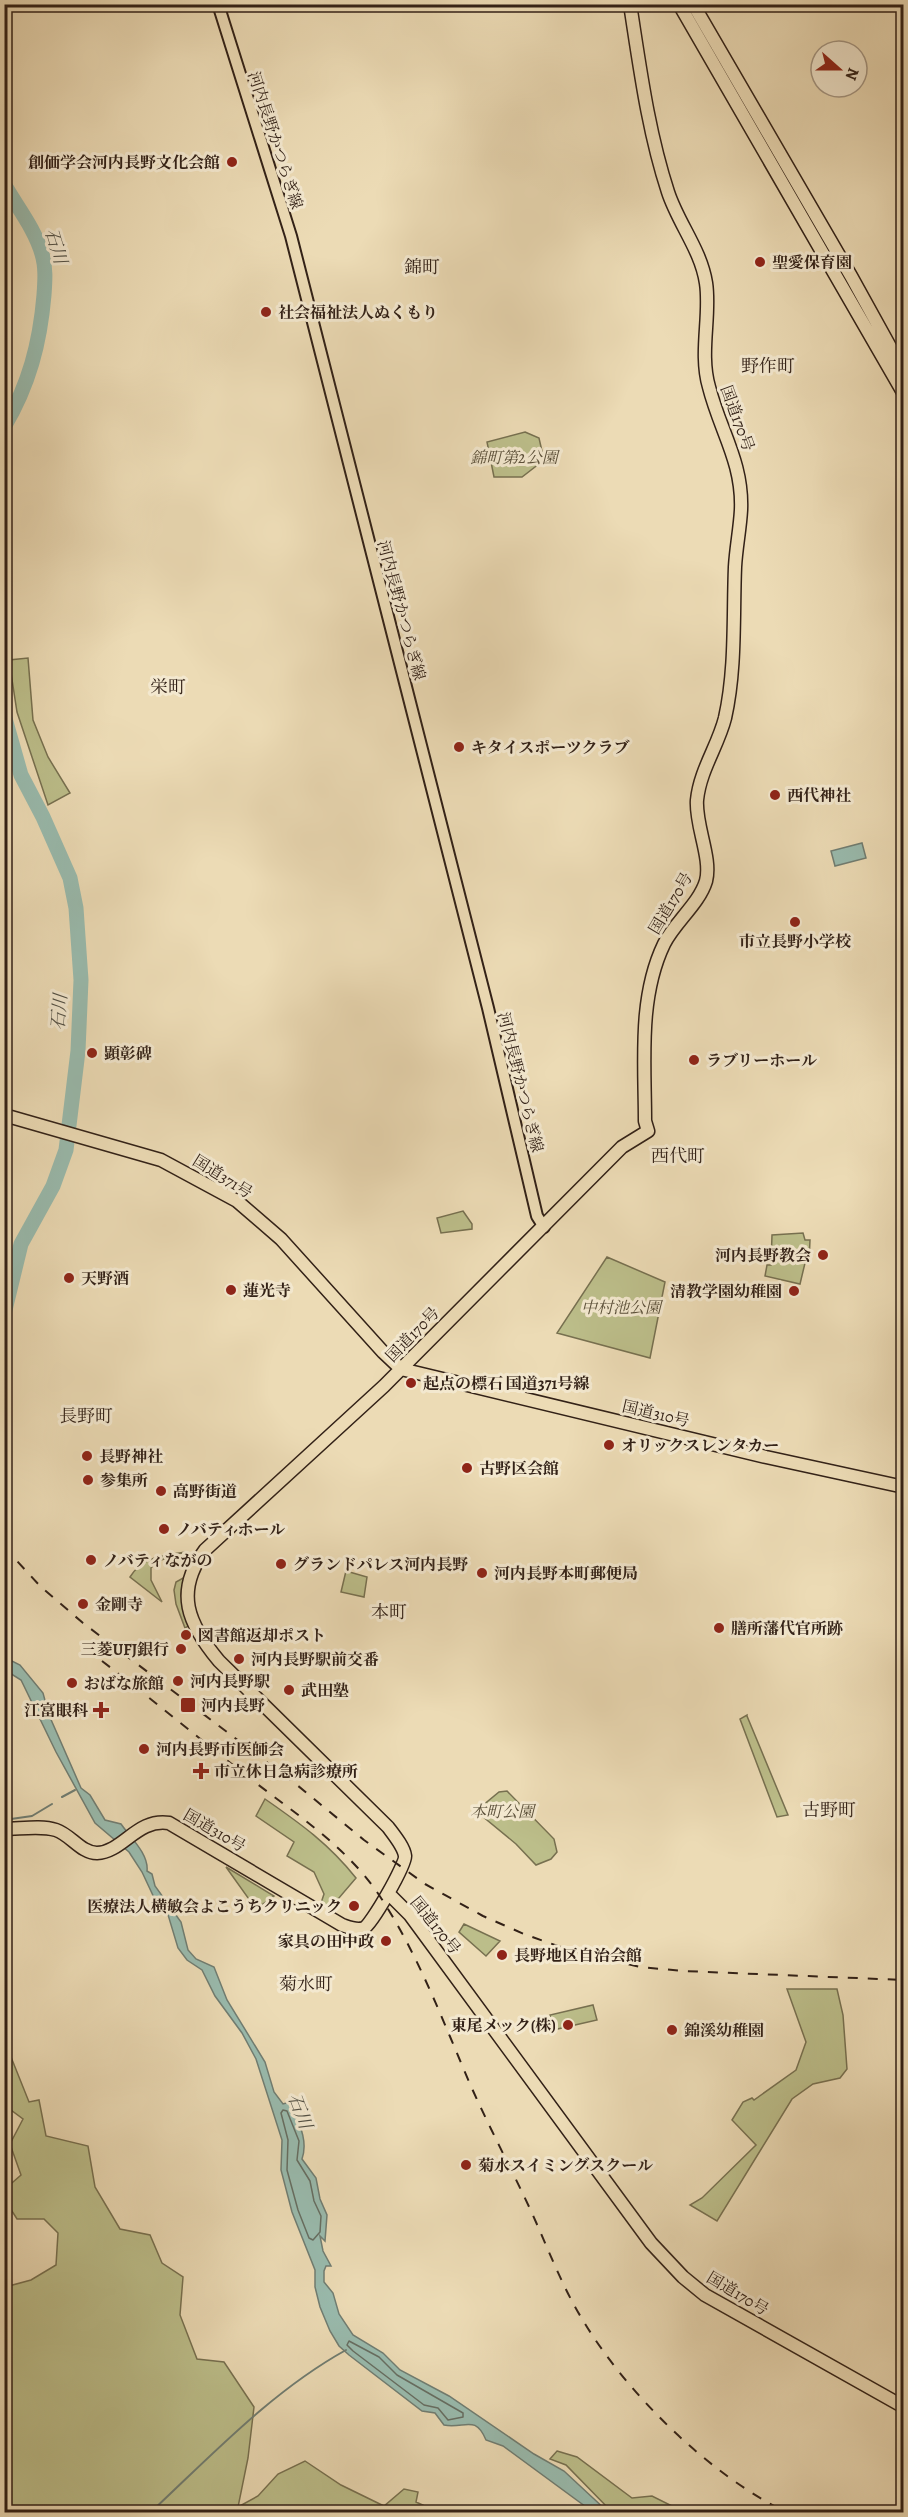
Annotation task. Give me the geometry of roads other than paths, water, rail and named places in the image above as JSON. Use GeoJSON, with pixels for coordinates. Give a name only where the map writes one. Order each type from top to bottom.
{"type":"FeatureCollection","features":[{"type":"Feature","properties":{"kind":"highway","name":"国道170号"},"geometry":{"type":"LineString","coordinates":[[630,4],[653,141],[674,210],[698,257],[706,284],[706,372],[709,388],[740,476],[741,509],[735,565],[734,649],[725,717],[705,768],[697,800],[706,880],[665,942],[648,992],[645,1083],[645,1121],[648,1131],[622,1147],[401,1369],[205,1550],[191,1572],[186,1596],[196,1630],[219,1661],[392,1832],[405,1854],[405,1860],[388,1893],[417,1924],[651,2243],[683,2277],[705,2295],[903,2407]]}},
{"type":"Feature","properties":{"kind":"highway"},"geometry":{"type":"LineString","coordinates":[[679,4],[903,394]]}},
{"type":"Feature","properties":{"kind":"highway"},"geometry":{"type":"LineString","coordinates":[[693,4],[851,276],[903,372]]}},
{"type":"Feature","properties":{"kind":"highway","name":"国道371号"},"geometry":{"type":"LineString","coordinates":[[4,1115],[161,1160],[237,1201],[281,1239],[401,1369]]}},
{"type":"Feature","properties":{"kind":"highway","name":"国道310号"},"geometry":{"type":"LineString","coordinates":[[401,1369],[766,1457],[903,1487]]}},
{"type":"Feature","properties":{"kind":"highway","name":"国道310号"},"geometry":{"type":"LineString","coordinates":[[4,1829],[52,1829],[66,1835],[89,1852],[100,1852],[109,1849],[138,1829],[162,1822],[176,1826],[349,1928],[358,1929],[368,1926],[388,1893]]}},
{"type":"Feature","properties":{"kind":"main road","name":"河内長野かつらぎ線"},"geometry":{"type":"LineString","coordinates":[[218,4],[293,242],[488,1008],[537,1216],[544,1227]]}},
{"type":"Feature","properties":{"kind":"water"},"geometry":{"type":"Polygon","coordinates":[[[862,843],[866,858],[835,866],[831,851],[862,843]]]}},
{"type":"Feature","properties":{"kind":"water"},"geometry":{"type":"Polygon","coordinates":[[[4,1657],[20,1665],[43,1693],[49,1715],[81,1788],[90,1795],[105,1820],[121,1824],[138,1846],[145,1858],[147,1871],[152,1874],[155,1886],[181,1922],[188,1950],[196,1959],[214,1967],[227,2000],[265,2062],[274,2092],[283,2104],[290,2102],[303,2137],[302,2159],[316,2178],[320,2199],[327,2215],[325,2241],[320,2236],[323,2251],[331,2266],[326,2266],[324,2282],[333,2293],[339,2314],[353,2335],[383,2353],[400,2370],[449,2396],[534,2454],[564,2471],[608,2512],[593,2512],[503,2446],[486,2440],[478,2427],[469,2424],[444,2425],[435,2413],[422,2411],[339,2346],[320,2307],[315,2287],[315,2270],[292,2212],[281,2170],[282,2140],[256,2059],[242,2033],[215,1996],[202,1970],[187,1960],[178,1948],[166,1908],[158,1906],[142,1872],[129,1852],[95,1823],[56,1752],[21,1680],[5,1670],[4,1657]]]}},
{"type":"Feature","properties":{"kind":"waterway","name":"石川"},"geometry":{"type":"LineString","coordinates":[[4,184],[35,236],[43,259],[45,274],[42,313],[32,363],[27,379],[4,427]]}},
{"type":"Feature","properties":{"kind":"waterway","name":"石川"},"geometry":{"type":"LineString","coordinates":[[4,715],[21,775],[43,817],[70,878],[76,908],[81,980],[78,1051],[66,1150],[53,1186],[21,1244],[4,1314]]}},
{"type":"Feature","properties":{"kind":"waterway"},"geometry":{"type":"LineString","coordinates":[[62,1797],[75,1790]]}},
{"type":"Feature","properties":{"kind":"waterway"},"geometry":{"type":"LineString","coordinates":[[4,1820],[32,1816],[52,1804]]}},
{"type":"Feature","properties":{"kind":"waterway"},"geometry":{"type":"LineString","coordinates":[[151,2512],[268,2404],[319,2366],[346,2350]]}},
{"type":"Feature","properties":{"kind":"railway"},"geometry":{"type":"LineString","coordinates":[[4,1547],[41,1587],[83,1623],[297,1785],[364,1840],[425,1884],[483,1916],[569,1950],[640,1967],[683,1971],[904,1980]]}},
{"type":"Feature","properties":{"kind":"railway"},"geometry":{"type":"LineString","coordinates":[[102,1661],[335,1845],[364,1875],[377,1892],[417,1962],[477,2100],[562,2281],[576,2309],[602,2350],[647,2404],[700,2455],[757,2496],[786,2512]]}},
{"type":"Feature","properties":{"kind":"place","name":"創価学会河内長野文化会館"},"geometry":{"type":"Point","coordinates":[232,162]}},
{"type":"Feature","properties":{"kind":"place","name":"聖愛保育園"},"geometry":{"type":"Point","coordinates":[760,262]}},
{"type":"Feature","properties":{"kind":"place","name":"社会福祉法人ぬくもり"},"geometry":{"type":"Point","coordinates":[266,312]}},
{"type":"Feature","properties":{"kind":"place","name":"キタイスポーツクラブ"},"geometry":{"type":"Point","coordinates":[459,747]}},
{"type":"Feature","properties":{"kind":"place","name":"西代神社"},"geometry":{"type":"Point","coordinates":[775,795]}},
{"type":"Feature","properties":{"kind":"place","name":"市立長野小学校"},"geometry":{"type":"Point","coordinates":[795,922]}},
{"type":"Feature","properties":{"kind":"place","name":"顕彰碑"},"geometry":{"type":"Point","coordinates":[92,1053]}},
{"type":"Feature","properties":{"kind":"place","name":"ラブリーホール"},"geometry":{"type":"Point","coordinates":[694,1060]}},
{"type":"Feature","properties":{"kind":"place","name":"河内長野教会"},"geometry":{"type":"Point","coordinates":[823,1255]}},
{"type":"Feature","properties":{"kind":"place","name":"天野酒"},"geometry":{"type":"Point","coordinates":[69,1278]}},
{"type":"Feature","properties":{"kind":"place","name":"蓮光寺"},"geometry":{"type":"Point","coordinates":[231,1290]}},
{"type":"Feature","properties":{"kind":"place","name":"清教学園幼稚園"},"geometry":{"type":"Point","coordinates":[794,1291]}},
{"type":"Feature","properties":{"kind":"place","name":"起点の標石 国道371号線"},"geometry":{"type":"Point","coordinates":[411,1383]}},
{"type":"Feature","properties":{"kind":"place","name":"オリックスレンタカー"},"geometry":{"type":"Point","coordinates":[609,1445]}},
{"type":"Feature","properties":{"kind":"place","name":"長野神社"},"geometry":{"type":"Point","coordinates":[87,1456]}},
{"type":"Feature","properties":{"kind":"place","name":"古野区会館"},"geometry":{"type":"Point","coordinates":[467,1468]}},
{"type":"Feature","properties":{"kind":"place","name":"参集所"},"geometry":{"type":"Point","coordinates":[88,1480]}},
{"type":"Feature","properties":{"kind":"place","name":"高野街道"},"geometry":{"type":"Point","coordinates":[161,1491]}},
{"type":"Feature","properties":{"kind":"place","name":"ノバティホール"},"geometry":{"type":"Point","coordinates":[164,1529]}},
{"type":"Feature","properties":{"kind":"place","name":"ノバティながの"},"geometry":{"type":"Point","coordinates":[91,1560]}},
{"type":"Feature","properties":{"kind":"place","name":"グランドパレス河内長野"},"geometry":{"type":"Point","coordinates":[281,1564]}},
{"type":"Feature","properties":{"kind":"place","name":"河内長野本町郵便局"},"geometry":{"type":"Point","coordinates":[482,1573]}},
{"type":"Feature","properties":{"kind":"place","name":"金剛寺"},"geometry":{"type":"Point","coordinates":[83,1604]}},
{"type":"Feature","properties":{"kind":"place","name":"膳所藩代官所跡"},"geometry":{"type":"Point","coordinates":[719,1628]}},
{"type":"Feature","properties":{"kind":"place","name":"図書館返却ポスト"},"geometry":{"type":"Point","coordinates":[186,1635]}},
{"type":"Feature","properties":{"kind":"place","name":"三菱UFJ銀行"},"geometry":{"type":"Point","coordinates":[181,1649]}},
{"type":"Feature","properties":{"kind":"place","name":"河内長野駅前交番"},"geometry":{"type":"Point","coordinates":[239,1659]}},
{"type":"Feature","properties":{"kind":"place","name":"河内長野駅"},"geometry":{"type":"Point","coordinates":[178,1681]}},
{"type":"Feature","properties":{"kind":"place","name":"おばな旅館"},"geometry":{"type":"Point","coordinates":[72,1683]}},
{"type":"Feature","properties":{"kind":"place","name":"武田塾"},"geometry":{"type":"Point","coordinates":[289,1690]}},
{"type":"Feature","properties":{"kind":"place","name":"河内長野"},"geometry":{"type":"Point","coordinates":[188,1705]}},
{"type":"Feature","properties":{"kind":"place","name":"江富眼科"},"geometry":{"type":"Point","coordinates":[101,1710]}},
{"type":"Feature","properties":{"kind":"place","name":"河内長野市医師会"},"geometry":{"type":"Point","coordinates":[144,1749]}},
{"type":"Feature","properties":{"kind":"place","name":"市立休日急病診療所"},"geometry":{"type":"Point","coordinates":[201,1771]}},
{"type":"Feature","properties":{"kind":"place","name":"医療法人横敏会よこうちクリニック"},"geometry":{"type":"Point","coordinates":[354,1906]}},
{"type":"Feature","properties":{"kind":"place","name":"家具の田中政"},"geometry":{"type":"Point","coordinates":[386,1941]}},
{"type":"Feature","properties":{"kind":"place","name":"長野地区自治会館"},"geometry":{"type":"Point","coordinates":[502,1955]}},
{"type":"Feature","properties":{"kind":"place","name":"東尾メック(株)"},"geometry":{"type":"Point","coordinates":[568,2025]}},
{"type":"Feature","properties":{"kind":"place","name":"錦溪幼稚園"},"geometry":{"type":"Point","coordinates":[672,2030]}},
{"type":"Feature","properties":{"kind":"place","name":"菊水スイミングスクール"},"geometry":{"type":"Point","coordinates":[466,2165]}},
{"type":"Feature","properties":{"kind":"district","name":"錦町"},"geometry":{"type":"Point","coordinates":[422,267]}},
{"type":"Feature","properties":{"kind":"district","name":"野作町"},"geometry":{"type":"Point","coordinates":[768,366]}},
{"type":"Feature","properties":{"kind":"district","name":"栄町"},"geometry":{"type":"Point","coordinates":[168,687]}},
{"type":"Feature","properties":{"kind":"district","name":"西代町"},"geometry":{"type":"Point","coordinates":[678,1156]}},
{"type":"Feature","properties":{"kind":"district","name":"長野町"},"geometry":{"type":"Point","coordinates":[86,1416]}},
{"type":"Feature","properties":{"kind":"district","name":"本町"},"geometry":{"type":"Point","coordinates":[389,1612]}},
{"type":"Feature","properties":{"kind":"district","name":"古野町"},"geometry":{"type":"Point","coordinates":[829,1810]}},
{"type":"Feature","properties":{"kind":"district","name":"菊水町"},"geometry":{"type":"Point","coordinates":[306,1984]}},
{"type":"Feature","properties":{"kind":"park label","name":"錦町第2公園"},"geometry":{"type":"Point","coordinates":[514,457]}},
{"type":"Feature","properties":{"kind":"park label","name":"中村池公園"},"geometry":{"type":"Point","coordinates":[621,1307]}},
{"type":"Feature","properties":{"kind":"park label","name":"本町公園"},"geometry":{"type":"Point","coordinates":[502,1811]}}]}
